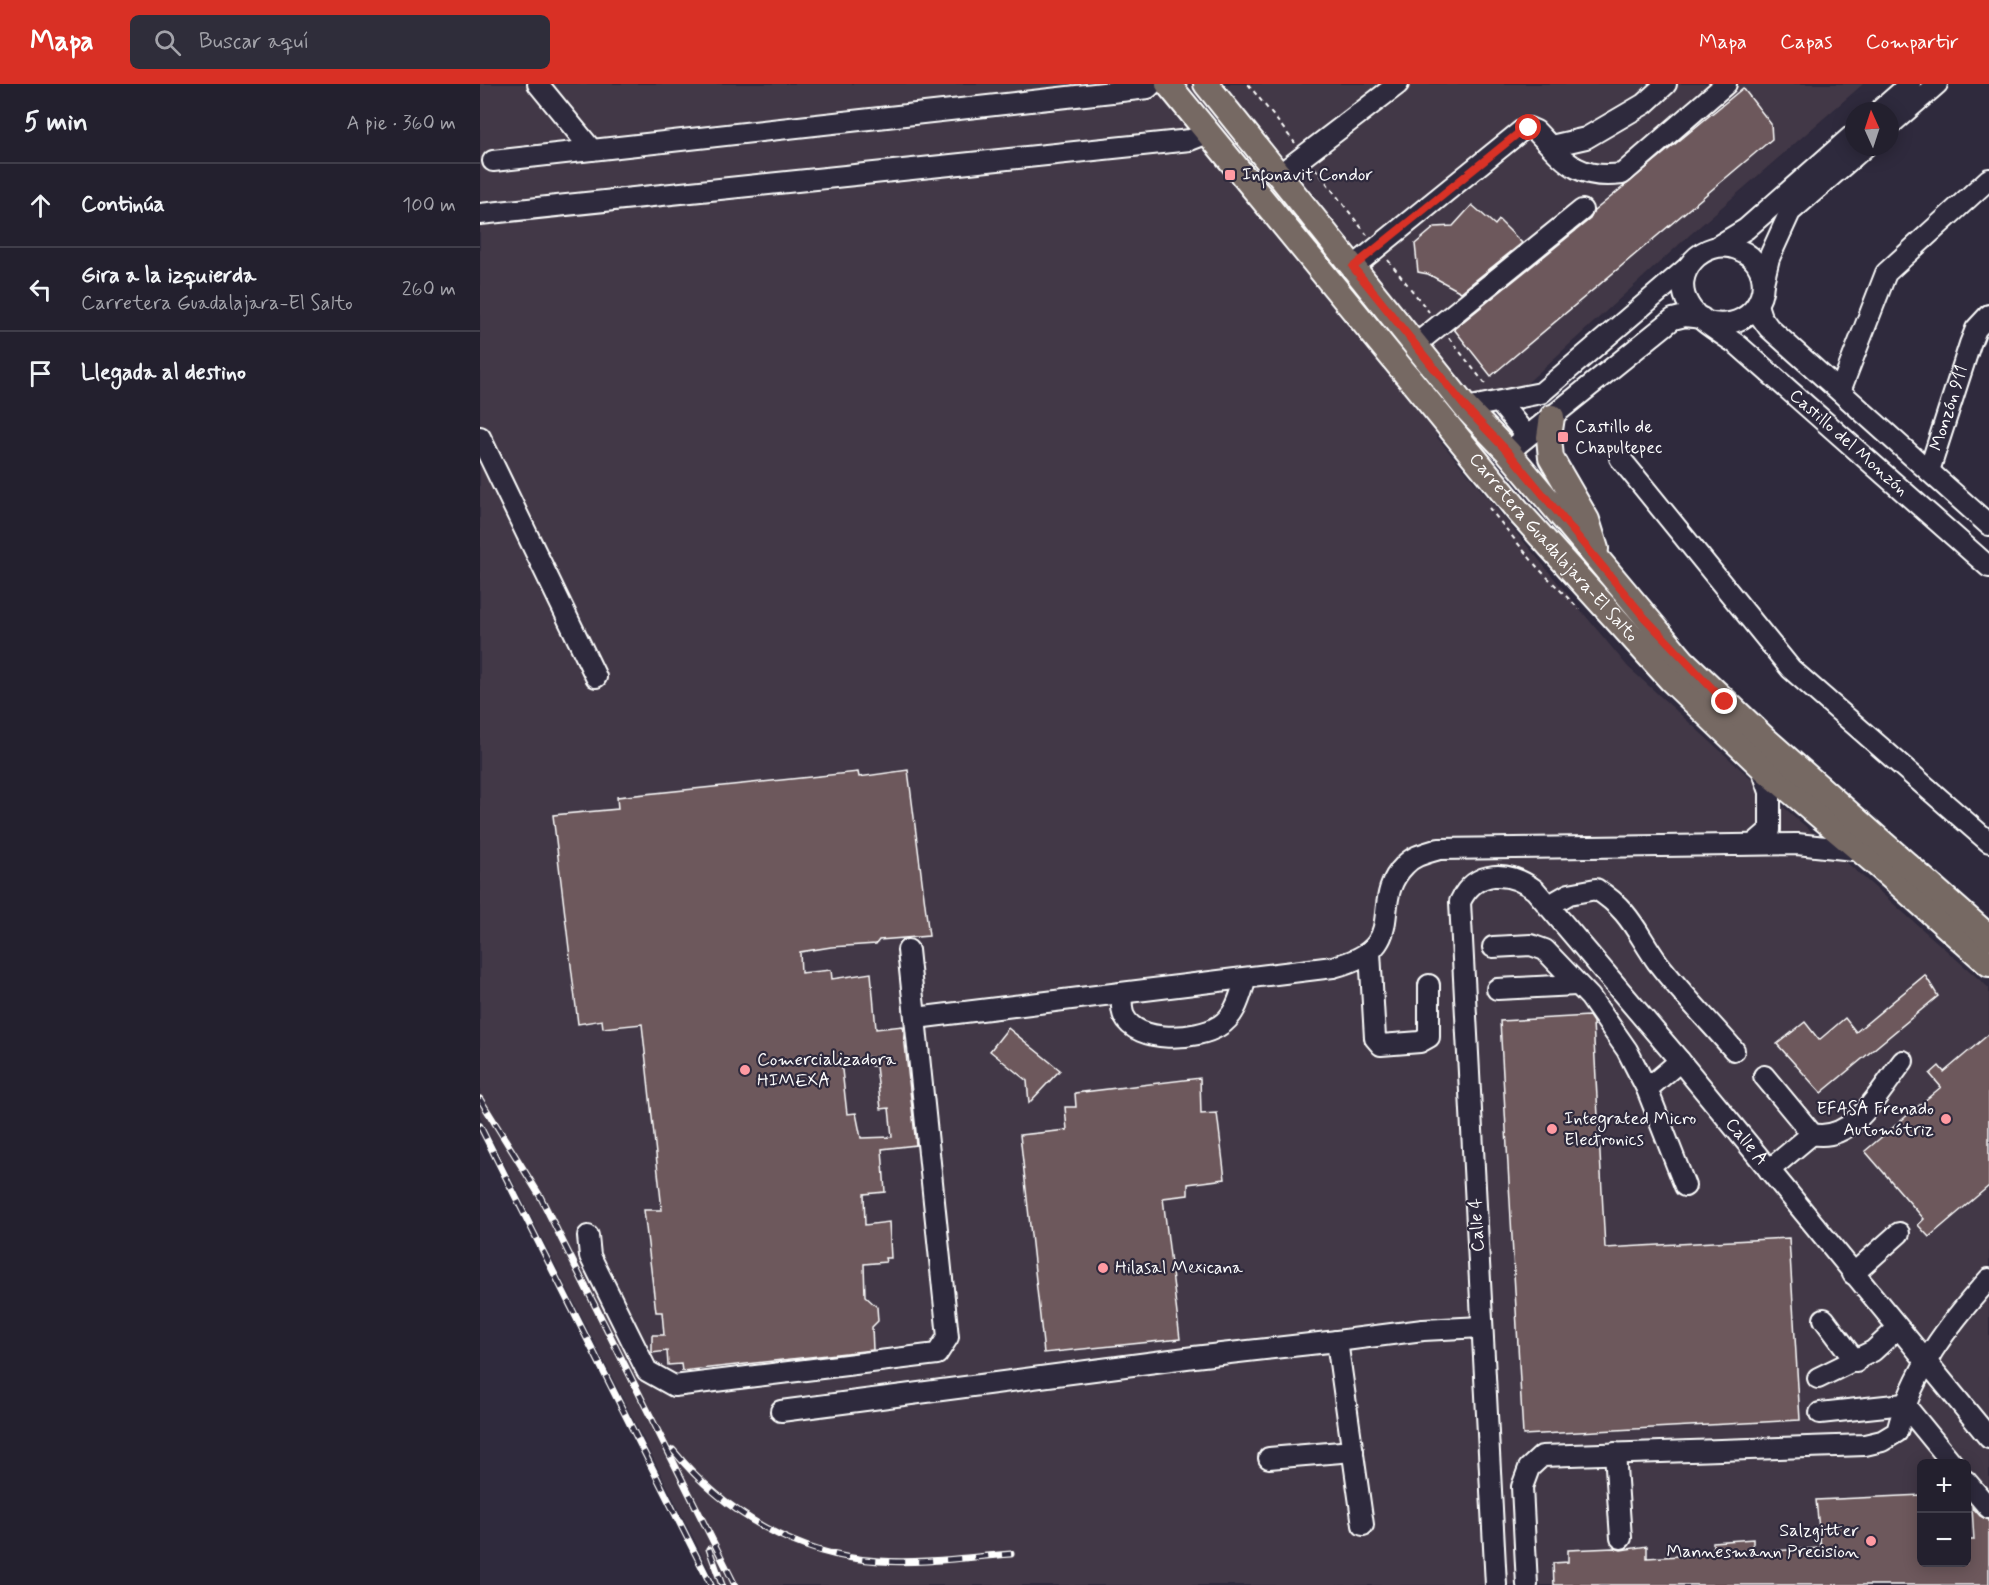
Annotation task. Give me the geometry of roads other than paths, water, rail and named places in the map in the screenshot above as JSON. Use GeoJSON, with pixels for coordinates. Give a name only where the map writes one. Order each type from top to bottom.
{"type":"FeatureCollection","features":[{"type":"Feature","properties":{"kind":"main road","name":"Carretera Guadalajara-El Salto"},"geometry":{"type":"LineString","coordinates":[[1168,84],[1519,512],[1671,680],[1761,766],[1863,851],[1989,964]]}},
{"type":"Feature","properties":{"kind":"main road","name":"Carretera Guadalajara-El Salto"},"geometry":{"type":"LineString","coordinates":[[1206,84],[1466,408],[1508,452],[1601,562],[1644,617],[1725,702],[1989,937]]}},
{"type":"Feature","properties":{"kind":"main road"},"geometry":{"type":"LineString","coordinates":[[1552,417],[1549,437],[1551,458],[1587,520],[1601,562]]}},
{"type":"Feature","properties":{"kind":"street"},"geometry":{"type":"LineString","coordinates":[[538,84],[592,150]]}},
{"type":"Feature","properties":{"kind":"street"},"geometry":{"type":"LineString","coordinates":[[493,161],[1148,88],[1152,84]]}},
{"type":"Feature","properties":{"kind":"street"},"geometry":{"type":"LineString","coordinates":[[1279,175],[1398,84]]}},
{"type":"Feature","properties":{"kind":"street"},"geometry":{"type":"LineString","coordinates":[[1551,146],[1587,138],[1644,104],[1666,84]]}},
{"type":"Feature","properties":{"kind":"street"},"geometry":{"type":"LineString","coordinates":[[1353,267],[1521,131],[1529,128],[1536,131],[1571,167],[1599,177],[1622,174],[1726,84]]}},
{"type":"Feature","properties":{"kind":"street"},"geometry":{"type":"LineString","coordinates":[[1889,102],[1910,84]]}},
{"type":"Feature","properties":{"kind":"street"},"geometry":{"type":"LineString","coordinates":[[1899,117],[1937,84]]}},
{"type":"Feature","properties":{"kind":"street"},"geometry":{"type":"LineString","coordinates":[[480,214],[1190,140],[1208,132]]}},
{"type":"Feature","properties":{"kind":"street"},"geometry":{"type":"LineString","coordinates":[[1466,408],[1541,393],[1706,249],[1718,246],[1746,229],[1845,142]]}},
{"type":"Feature","properties":{"kind":"street"},"geometry":{"type":"LineString","coordinates":[[1508,452],[1673,319],[1684,316],[1720,325],[1746,318],[1757,305],[1772,248],[1790,212],[1855,156]]}},
{"type":"Feature","properties":{"kind":"street"},"geometry":{"type":"LineString","coordinates":[[1840,391],[1886,273],[1989,179]]}},
{"type":"Feature","properties":{"kind":"street"},"geometry":{"type":"LineString","coordinates":[[1415,345],[1582,210]]}},
{"type":"Feature","properties":{"kind":"street"},"geometry":{"type":"LineString","coordinates":[[1718,246],[1731,247],[1748,255],[1760,270],[1763,283]]}},
{"type":"Feature","properties":{"kind":"street"},"geometry":{"type":"LineString","coordinates":[[1688,267],[1684,292],[1688,304],[1704,320]]}},
{"type":"Feature","properties":{"kind":"street","name":"Castillo del Monzón"},"geometry":{"type":"LineString","coordinates":[[1757,305],[1761,317],[1769,328],[1989,525]]}},
{"type":"Feature","properties":{"kind":"street","name":"Monzón 911"},"geometry":{"type":"LineString","coordinates":[[1929,471],[1970,344],[1976,329],[1989,315]]}},
{"type":"Feature","properties":{"kind":"street","name":"Castillo del Monzón"},"geometry":{"type":"LineString","coordinates":[[1704,320],[1739,346],[1989,567]]}},
{"type":"Feature","properties":{"kind":"street"},"geometry":{"type":"LineString","coordinates":[[1499,402],[1527,436]]}},
{"type":"Feature","properties":{"kind":"street"},"geometry":{"type":"LineString","coordinates":[[480,437],[596,676]]}},
{"type":"Feature","properties":{"kind":"street"},"geometry":{"type":"LineString","coordinates":[[1620,458],[1791,669],[1989,842]]}},
{"type":"Feature","properties":{"kind":"street"},"geometry":{"type":"LineString","coordinates":[[1754,844],[1770,830],[1770,792],[1761,766]]}},
{"type":"Feature","properties":{"kind":"street"},"geometry":{"type":"LineString","coordinates":[[916,1018],[1333,968],[1358,961],[1370,952],[1384,932],[1394,885],[1404,866],[1418,855],[1439,849],[1797,844],[1863,851]]}},
{"type":"Feature","properties":{"kind":"street","name":"Calle A"},"geometry":{"type":"LineString","coordinates":[[1486,876],[1512,877],[1524,882],[1548,906],[1680,1062],[1989,1438]]}},
{"type":"Feature","properties":{"kind":"street","name":"Calle 4"},"geometry":{"type":"LineString","coordinates":[[1486,876],[1465,891],[1460,902],[1496,1585]]}},
{"type":"Feature","properties":{"kind":"street"},"geometry":{"type":"LineString","coordinates":[[1548,906],[1569,894],[1596,890],[1614,900],[1630,916],[1658,963],[1734,1050]]}},
{"type":"Feature","properties":{"kind":"street"},"geometry":{"type":"LineString","coordinates":[[1493,947],[1532,945],[1545,950],[1576,985],[1590,997],[1627,1050],[1647,1089],[1685,1186]]}},
{"type":"Feature","properties":{"kind":"street"},"geometry":{"type":"LineString","coordinates":[[588,1236],[590,1256],[647,1371],[674,1386],[937,1354],[948,1337],[908,950]]}},
{"type":"Feature","properties":{"kind":"street"},"geometry":{"type":"LineString","coordinates":[[1370,952],[1375,1038],[1381,1045],[1420,1042],[1429,1037],[1430,985]]}},
{"type":"Feature","properties":{"kind":"street"},"geometry":{"type":"LineString","coordinates":[[1120,993],[1124,1017],[1139,1032],[1177,1038],[1219,1026],[1236,1009],[1246,978]]}},
{"type":"Feature","properties":{"kind":"street"},"geometry":{"type":"LineString","coordinates":[[1497,989],[1576,985]]}},
{"type":"Feature","properties":{"kind":"street"},"geometry":{"type":"LineString","coordinates":[[1769,1170],[1812,1134],[1834,1136],[1854,1124],[1903,1061]]}},
{"type":"Feature","properties":{"kind":"street"},"geometry":{"type":"LineString","coordinates":[[1647,1089],[1680,1062]]}},
{"type":"Feature","properties":{"kind":"street"},"geometry":{"type":"LineString","coordinates":[[1764,1076],[1812,1134]]}},
{"type":"Feature","properties":{"kind":"street"},"geometry":{"type":"LineString","coordinates":[[1853,1274],[1899,1233]]}},
{"type":"Feature","properties":{"kind":"street"},"geometry":{"type":"LineString","coordinates":[[1527,1585],[1522,1487],[1529,1468],[1542,1456],[1865,1445],[1882,1441],[1897,1432],[1904,1404],[1925,1362],[1948,1324],[1989,1280]]}},
{"type":"Feature","properties":{"kind":"street"},"geometry":{"type":"LineString","coordinates":[[1824,1319],[1856,1362]]}},
{"type":"Feature","properties":{"kind":"street"},"geometry":{"type":"LineString","coordinates":[[781,1411],[1194,1357],[1423,1330],[1482,1327]]}},
{"type":"Feature","properties":{"kind":"street"},"geometry":{"type":"LineString","coordinates":[[1818,1378],[1856,1362],[1873,1351],[1898,1328]]}},
{"type":"Feature","properties":{"kind":"street"},"geometry":{"type":"LineString","coordinates":[[1337,1341],[1363,1525]]}},
{"type":"Feature","properties":{"kind":"street"},"geometry":{"type":"LineString","coordinates":[[1820,1413],[1904,1404]]}},
{"type":"Feature","properties":{"kind":"street"},"geometry":{"type":"LineString","coordinates":[[1904,1404],[1949,1459]]}},
{"type":"Feature","properties":{"kind":"street"},"geometry":{"type":"LineString","coordinates":[[1269,1458],[1353,1451]]}},
{"type":"Feature","properties":{"kind":"street"},"geometry":{"type":"LineString","coordinates":[[1615,1453],[1621,1538]]}},
{"type":"Feature","properties":{"kind":"street"},"geometry":{"type":"LineString","coordinates":[[1971,1487],[1989,1509]]}},
{"type":"Feature","properties":{"kind":"railway"},"geometry":{"type":"LineString","coordinates":[[480,1099],[540,1196],[735,1585]]}},
{"type":"Feature","properties":{"kind":"railway"},"geometry":{"type":"LineString","coordinates":[[480,1126],[711,1585]]}},
{"type":"Feature","properties":{"kind":"railway"},"geometry":{"type":"LineString","coordinates":[[673,1450],[693,1473],[739,1511],[764,1527],[819,1550],[848,1557],[896,1562],[1011,1554]]}},
{"type":"Feature","properties":{"kind":"railway"},"geometry":{"type":"LineString","coordinates":[[709,1549],[722,1585]]}},
{"type":"Feature","properties":{"kind":"place","name":"Infonavit Condor"},"geometry":{"type":"Point","coordinates":[1230,175]}},
{"type":"Feature","properties":{"kind":"place","name":"Castillo de Chapultepec"},"geometry":{"type":"Point","coordinates":[1563,437]}},
{"type":"Feature","properties":{"kind":"place","name":"Comercializadora HIMEXA"},"geometry":{"type":"Point","coordinates":[745,1070]}},
{"type":"Feature","properties":{"kind":"place","name":"EFASA Frenado Automótriz"},"geometry":{"type":"Point","coordinates":[1946,1119]}},
{"type":"Feature","properties":{"kind":"place","name":"Integrated Micro Electronics"},"geometry":{"type":"Point","coordinates":[1552,1129]}},
{"type":"Feature","properties":{"kind":"place","name":"Hilasal Mexicana"},"geometry":{"type":"Point","coordinates":[1103,1268]}},
{"type":"Feature","properties":{"kind":"place","name":"Salzgitter Mannesmann Precision"},"geometry":{"type":"Point","coordinates":[1871,1541]}}]}
